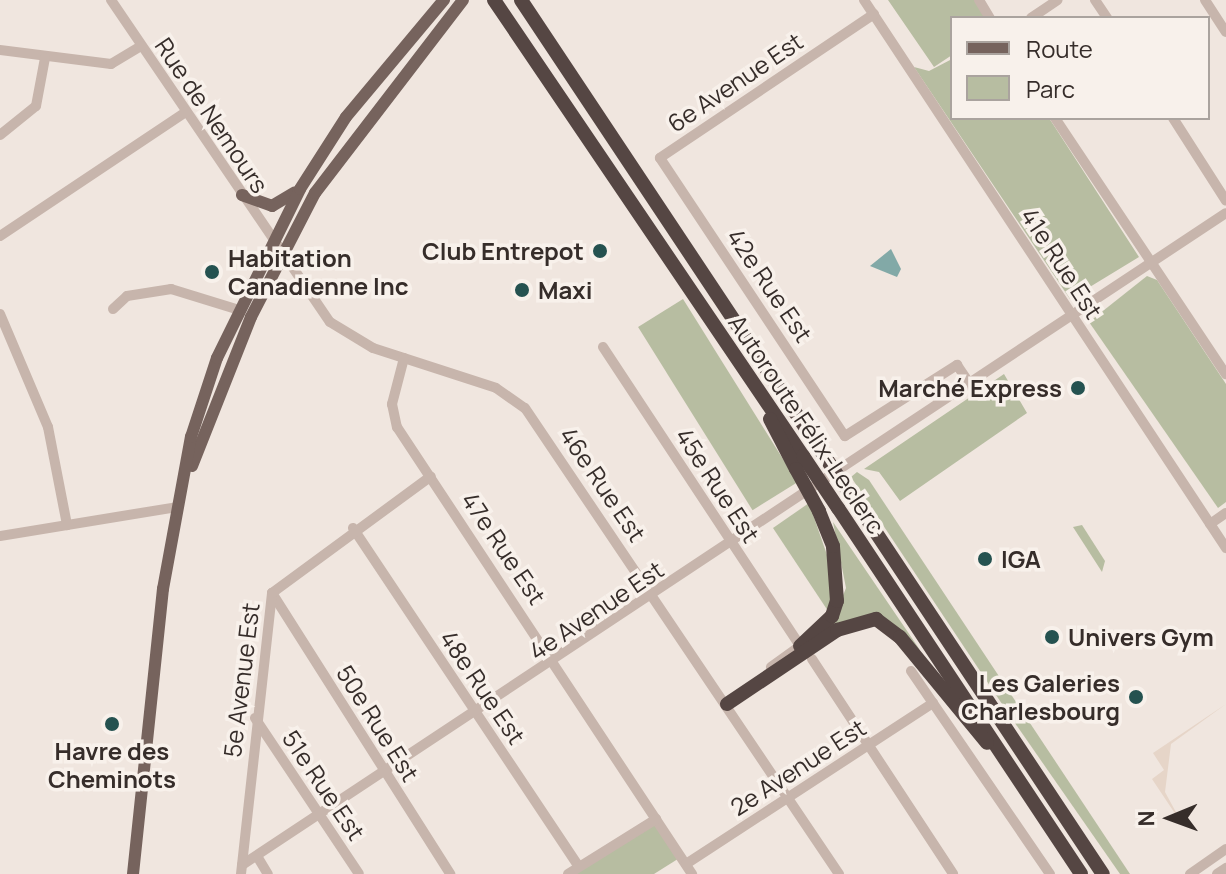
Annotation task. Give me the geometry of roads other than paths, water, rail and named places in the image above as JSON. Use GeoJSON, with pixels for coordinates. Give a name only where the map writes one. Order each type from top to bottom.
{"type":"FeatureCollection","features":[{"type":"Feature","properties":{"kind":"highway","name":"Autoroute Félix-Leclerc"},"geometry":{"type":"LineString","coordinates":[[494,0],[758,389],[800,462],[838,508],[1081,874]]}},
{"type":"Feature","properties":{"kind":"highway","name":"Autoroute Félix-Leclerc"},"geometry":{"type":"LineString","coordinates":[[521,0],[1103,874]]}},
{"type":"Feature","properties":{"kind":"highway"},"geometry":{"type":"LineString","coordinates":[[800,462],[833,546],[837,601],[832,616],[800,646]]}},
{"type":"Feature","properties":{"kind":"highway"},"geometry":{"type":"LineString","coordinates":[[727,704],[837,630],[876,619],[900,637],[1009,765]]}},
{"type":"Feature","properties":{"kind":"highway"},"geometry":{"type":"LineString","coordinates":[[978,686],[1114,874]]}},
{"type":"Feature","properties":{"kind":"main road"},"geometry":{"type":"LineString","coordinates":[[133,874],[149,676],[177,507],[191,437],[236,309],[272,237],[346,117],[444,0]]}},
{"type":"Feature","properties":{"kind":"main road"},"geometry":{"type":"LineString","coordinates":[[177,507],[281,252],[364,123],[463,0]]}},
{"type":"Feature","properties":{"kind":"main road"},"geometry":{"type":"LineString","coordinates":[[242,195],[272,206],[300,189]]}},
{"type":"Feature","properties":{"kind":"street","name":"Rue de Nemours"},"geometry":{"type":"LineString","coordinates":[[111,0],[281,252]]}},
{"type":"Feature","properties":{"kind":"street","name":"41e Rue Est"},"geometry":{"type":"LineString","coordinates":[[864,0],[1226,548]]}},
{"type":"Feature","properties":{"kind":"street"},"geometry":{"type":"LineString","coordinates":[[1034,16],[1058,0]]}},
{"type":"Feature","properties":{"kind":"street"},"geometry":{"type":"LineString","coordinates":[[1205,0],[1226,32]]}},
{"type":"Feature","properties":{"kind":"street","name":"6e Avenue Est"},"geometry":{"type":"LineString","coordinates":[[660,158],[874,14]]}},
{"type":"Feature","properties":{"kind":"street"},"geometry":{"type":"LineString","coordinates":[[0,50],[111,64],[141,46]]}},
{"type":"Feature","properties":{"kind":"street"},"geometry":{"type":"LineString","coordinates":[[0,135],[36,106],[45,58]]}},
{"type":"Feature","properties":{"kind":"street"},"geometry":{"type":"LineString","coordinates":[[0,236],[186,112]]}},
{"type":"Feature","properties":{"kind":"street"},"geometry":{"type":"LineString","coordinates":[[1056,120],[1226,374]]}},
{"type":"Feature","properties":{"kind":"street"},"geometry":{"type":"LineString","coordinates":[[1174,120],[1226,201]]}},
{"type":"Feature","properties":{"kind":"street","name":"42e Rue Est"},"geometry":{"type":"LineString","coordinates":[[660,158],[845,436],[957,365],[970,384]]}},
{"type":"Feature","properties":{"kind":"street","name":"4e Avenue Est"},"geometry":{"type":"LineString","coordinates":[[241,870],[320,813],[557,660],[1226,213]]}},
{"type":"Feature","properties":{"kind":"street","name":"46e Rue Est"},"geometry":{"type":"LineString","coordinates":[[281,252],[330,322],[404,358],[496,388],[525,408],[839,874]]}},
{"type":"Feature","properties":{"kind":"street"},"geometry":{"type":"LineString","coordinates":[[113,309],[127,296],[171,289],[236,309]]}},
{"type":"Feature","properties":{"kind":"street"},"geometry":{"type":"LineString","coordinates":[[0,314],[48,427],[67,525]]}},
{"type":"Feature","properties":{"kind":"street","name":"45e Rue Est"},"geometry":{"type":"LineString","coordinates":[[603,347],[800,646]]}},
{"type":"Feature","properties":{"kind":"street","name":"47e Rue Est"},"geometry":{"type":"LineString","coordinates":[[404,358],[392,414],[557,660],[692,874]]}},
{"type":"Feature","properties":{"kind":"street","name":"5e Avenue Est"},"geometry":{"type":"LineString","coordinates":[[241,870],[255,718],[272,593],[353,528],[431,476]]}},
{"type":"Feature","properties":{"kind":"street"},"geometry":{"type":"LineString","coordinates":[[0,536],[177,507]]}},
{"type":"Feature","properties":{"kind":"street"},"geometry":{"type":"LineString","coordinates":[[1210,524],[1226,513]]}},
{"type":"Feature","properties":{"kind":"street","name":"48e Rue Est"},"geometry":{"type":"LineString","coordinates":[[353,528],[579,867]]}},
{"type":"Feature","properties":{"kind":"street","name":"50e Rue Est"},"geometry":{"type":"LineString","coordinates":[[272,593],[450,874]]}},
{"type":"Feature","properties":{"kind":"street"},"geometry":{"type":"LineString","coordinates":[[727,704],[800,646]]}},
{"type":"Feature","properties":{"kind":"street"},"geometry":{"type":"LineString","coordinates":[[812,659],[953,874]]}},
{"type":"Feature","properties":{"kind":"street"},"geometry":{"type":"LineString","coordinates":[[911,671],[1050,874]]}},
{"type":"Feature","properties":{"kind":"street","name":"2e Avenue Est"},"geometry":{"type":"LineString","coordinates":[[686,864],[933,703]]}},
{"type":"Feature","properties":{"kind":"street","name":"51e Rue Est"},"geometry":{"type":"LineString","coordinates":[[255,718],[359,874]]}},
{"type":"Feature","properties":{"kind":"street"},"geometry":{"type":"LineString","coordinates":[[568,874],[656,819]]}},
{"type":"Feature","properties":{"kind":"street"},"geometry":{"type":"LineString","coordinates":[[1190,874],[1226,849]]}},
{"type":"Feature","properties":{"kind":"street"},"geometry":{"type":"LineString","coordinates":[[257,856],[268,874]]}},
{"type":"Feature","properties":{"kind":"street"},"geometry":{"type":"LineString","coordinates":[[1217,874],[1226,868]]}},
{"type":"Feature","properties":{"kind":"water"},"geometry":{"type":"Polygon","coordinates":[[[891,249],[901,269],[897,277],[870,266],[891,249]]]}},
{"type":"Feature","properties":{"kind":"place","name":"Club Entrepot"},"geometry":{"type":"Point","coordinates":[600,251]}},
{"type":"Feature","properties":{"kind":"place","name":"Habitation Canadienne Inc"},"geometry":{"type":"Point","coordinates":[212,272]}},
{"type":"Feature","properties":{"kind":"place","name":"Maxi"},"geometry":{"type":"Point","coordinates":[522,290]}},
{"type":"Feature","properties":{"kind":"place","name":"Marché Express"},"geometry":{"type":"Point","coordinates":[1078,388]}},
{"type":"Feature","properties":{"kind":"place","name":"IGA"},"geometry":{"type":"Point","coordinates":[985,559]}},
{"type":"Feature","properties":{"kind":"place","name":"Univers Gym"},"geometry":{"type":"Point","coordinates":[1052,637]}},
{"type":"Feature","properties":{"kind":"place","name":"Les Galeries Charlesbourg"},"geometry":{"type":"Point","coordinates":[1136,697]}},
{"type":"Feature","properties":{"kind":"place","name":"Havre des Cheminots"},"geometry":{"type":"Point","coordinates":[112,724]}}]}
